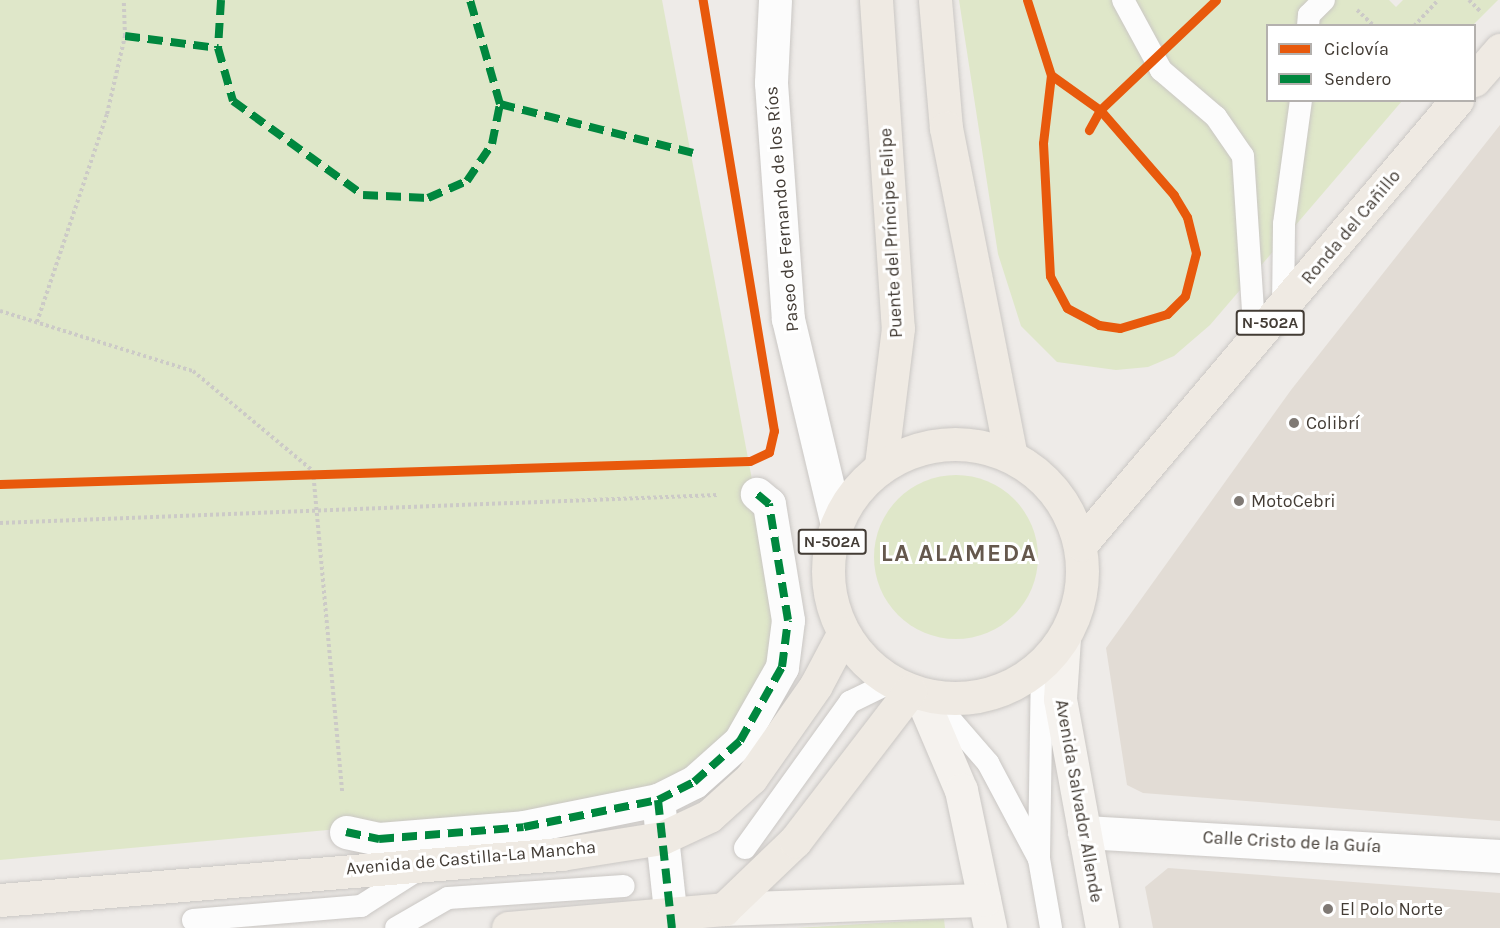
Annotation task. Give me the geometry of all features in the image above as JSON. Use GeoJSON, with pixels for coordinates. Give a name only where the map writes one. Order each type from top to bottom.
{"type":"FeatureCollection","features":[{"type":"Feature","properties":{"kind":"main road","name":"Puente del Príncipe Felipe"},"geometry":{"type":"LineString","coordinates":[[876,0],[891,172],[898,328],[881,465]]}},
{"type":"Feature","properties":{"kind":"main road"},"geometry":{"type":"LineString","coordinates":[[935,0],[946,128],[1011,455]]}},
{"type":"Feature","properties":{"kind":"main road"},"geometry":{"type":"LineString","coordinates":[[1476,78],[1500,50]]}},
{"type":"Feature","properties":{"kind":"main road","name":"Ronda del Cañillo"},"geometry":{"type":"LineString","coordinates":[[1081,544],[1283,309],[1456,102]]}},
{"type":"Feature","properties":{"kind":"main road","name":"N-502A"},"geometry":{"type":"LineString","coordinates":[[967,442],[1011,455],[1043,477],[1068,507],[1081,544],[1082,593],[1064,638],[1042,665],[1013,685],[980,696],[913,691],[864,661],[843,634],[827,578],[836,521],[855,490],[881,465],[922,446],[967,442]]}},
{"type":"Feature","properties":{"kind":"main road","name":"Avenida de Castilla-La Mancha"},"geometry":{"type":"LineString","coordinates":[[0,900],[430,861],[561,854],[662,838],[710,816],[751,778],[816,685],[843,634]]}},
{"type":"Feature","properties":{"kind":"main road","name":"Avenida Salvador Allende"},"geometry":{"type":"LineString","coordinates":[[1064,638],[1060,699],[1102,928]]}},
{"type":"Feature","properties":{"kind":"main road"},"geometry":{"type":"LineString","coordinates":[[508,928],[672,921],[724,909],[987,914],[961,790],[913,691],[795,841],[724,909]]}},
{"type":"Feature","properties":{"kind":"street","name":"Paseo de Fernando de los Ríos"},"geometry":{"type":"LineString","coordinates":[[775,0],[771,83],[788,319],[836,521]]}},
{"type":"Feature","properties":{"kind":"street"},"geometry":{"type":"LineString","coordinates":[[346,832],[379,839],[524,827],[658,800],[694,782],[740,741],[782,667],[788,620],[769,504],[757,494]]}},
{"type":"Feature","properties":{"kind":"street"},"geometry":{"type":"LineString","coordinates":[[658,800],[672,921]]}},
{"type":"Feature","properties":{"kind":"street","name":"Calle Cristo de la Guía"},"geometry":{"type":"LineString","coordinates":[[1084,832],[1500,856]]}},
{"type":"Feature","properties":{"kind":"lane"},"geometry":{"type":"LineString","coordinates":[[1123,0],[1155,59],[1216,117],[1243,156],[1255,341]]}},
{"type":"Feature","properties":{"kind":"lane"},"geometry":{"type":"LineString","coordinates":[[1308,24],[1309,15],[1324,0]]}},
{"type":"Feature","properties":{"kind":"lane"},"geometry":{"type":"LineString","coordinates":[[1283,309],[1284,225],[1301,102]]}},
{"type":"Feature","properties":{"kind":"lane"},"geometry":{"type":"LineString","coordinates":[[1042,665],[1039,859],[1051,928]]}},
{"type":"Feature","properties":{"kind":"lane"},"geometry":{"type":"LineString","coordinates":[[745,849],[850,702],[913,691],[988,763],[1039,859]]}},
{"type":"Feature","properties":{"kind":"lane"},"geometry":{"type":"LineString","coordinates":[[193,920],[361,906],[430,861]]}},
{"type":"Feature","properties":{"kind":"lane"},"geometry":{"type":"LineString","coordinates":[[396,928],[448,898],[624,886]]}},
{"type":"Feature","properties":{"kind":"path"},"geometry":{"type":"LineString","coordinates":[[37,322],[107,114],[124,36],[124,0]]}},
{"type":"Feature","properties":{"kind":"path"},"geometry":{"type":"LineString","coordinates":[[1027,0],[1051,75],[1042,143],[1050,276],[1067,308],[1081,318],[1120,328],[1144,325],[1167,314],[1185,296],[1193,274],[1194,235],[1174,195],[1100,110],[1051,75]]}},
{"type":"Feature","properties":{"kind":"path"},"geometry":{"type":"LineString","coordinates":[[1089,130],[1100,110],[1216,0]]}},
{"type":"Feature","properties":{"kind":"path"},"geometry":{"type":"LineString","coordinates":[[1416,24],[1438,0]]}},
{"type":"Feature","properties":{"kind":"path"},"geometry":{"type":"LineString","coordinates":[[1353,6],[1372,24]]}},
{"type":"Feature","properties":{"kind":"path"},"geometry":{"type":"LineString","coordinates":[[0,310],[193,370],[314,471],[346,832]]}},
{"type":"Feature","properties":{"kind":"path"},"geometry":{"type":"LineString","coordinates":[[290,472],[325,470]]}},
{"type":"Feature","properties":{"kind":"path"},"geometry":{"type":"LineString","coordinates":[[0,523],[317,513],[757,494]]}},
{"type":"Feature","properties":{"kind":"shaded area"},"geometry":{"type":"Polygon","coordinates":[[[1500,125],[1500,821],[1143,793],[1127,785],[1106,648],[1291,390],[1500,125]]]}},
{"type":"Feature","properties":{"kind":"shaded area"},"geometry":{"type":"Polygon","coordinates":[[[1168,868],[1500,893],[1500,928],[1153,928],[1145,887],[1168,868]]]}},
{"type":"Feature","properties":{"kind":"green space"},"geometry":{"type":"Polygon","coordinates":[[[0,0],[662,0],[778,618],[773,664],[738,731],[693,774],[589,806],[0,860],[0,0]]]}},
{"type":"Feature","properties":{"kind":"green space"},"geometry":{"type":"Polygon","coordinates":[[[959,0],[1389,0],[1396,7],[1403,0],[1498,0],[1474,24],[1266,24],[1266,102],[1401,102],[1210,325],[1174,356],[1148,367],[1116,370],[1057,362],[1021,326],[998,254],[959,0]]]}},
{"type":"Feature","properties":{"kind":"green space"},"geometry":{"type":"Polygon","coordinates":[[[956,475],[987,481],[1014,499],[1032,526],[1038,557],[1032,588],[1014,615],[987,633],[956,639],[925,633],[898,615],[880,588],[874,557],[880,526],[898,499],[925,481],[956,475]]]}},
{"type":"Feature","properties":{"kind":"green space"},"geometry":{"type":"Polygon","coordinates":[[[944,919],[945,928],[796,928],[944,919]]]}},
{"type":"Feature","properties":{"kind":"marked path"},"geometry":{"type":"LineString","coordinates":[[221,0],[218,48],[233,101],[363,195],[428,198],[467,181],[492,144],[500,104],[470,0]]}},
{"type":"Feature","properties":{"kind":"marked path"},"geometry":{"type":"LineString","coordinates":[[125,36],[218,48]]}},
{"type":"Feature","properties":{"kind":"marked path"},"geometry":{"type":"LineString","coordinates":[[500,104],[693,153]]}},
{"type":"Feature","properties":{"kind":"marked path"},"geometry":{"type":"LineString","coordinates":[[658,800],[694,782],[740,741],[782,667],[788,620],[769,504],[757,494]]}},
{"type":"Feature","properties":{"kind":"marked path"},"geometry":{"type":"LineString","coordinates":[[346,832],[379,839],[524,827],[658,800],[672,928]]}},
{"type":"Feature","properties":{"kind":"cycle path"},"geometry":{"type":"LineString","coordinates":[[0,484],[750,461],[769,452],[774,431],[703,0]]}},
{"type":"Feature","properties":{"kind":"cycle path"},"geometry":{"type":"LineString","coordinates":[[1027,0],[1051,75],[1043,143],[1050,276],[1067,308],[1099,325],[1120,328],[1167,314],[1185,296],[1196,253],[1187,217],[1174,195],[1100,110],[1216,0]]}},
{"type":"Feature","properties":{"kind":"cycle path"},"geometry":{"type":"LineString","coordinates":[[1051,75],[1100,110],[1089,130]]}},
{"type":"Feature","properties":{"kind":"place","name":"Colibrí"},"geometry":{"type":"Point","coordinates":[1294,423]}},
{"type":"Feature","properties":{"kind":"place","name":"MotoCebri"},"geometry":{"type":"Point","coordinates":[1239,501]}},
{"type":"Feature","properties":{"kind":"place","name":"El Polo Norte"},"geometry":{"type":"Point","coordinates":[1328,909]}},
{"type":"Feature","properties":{"kind":"district","name":"LA ALAMEDA"},"geometry":{"type":"Point","coordinates":[959,554]}}]}
